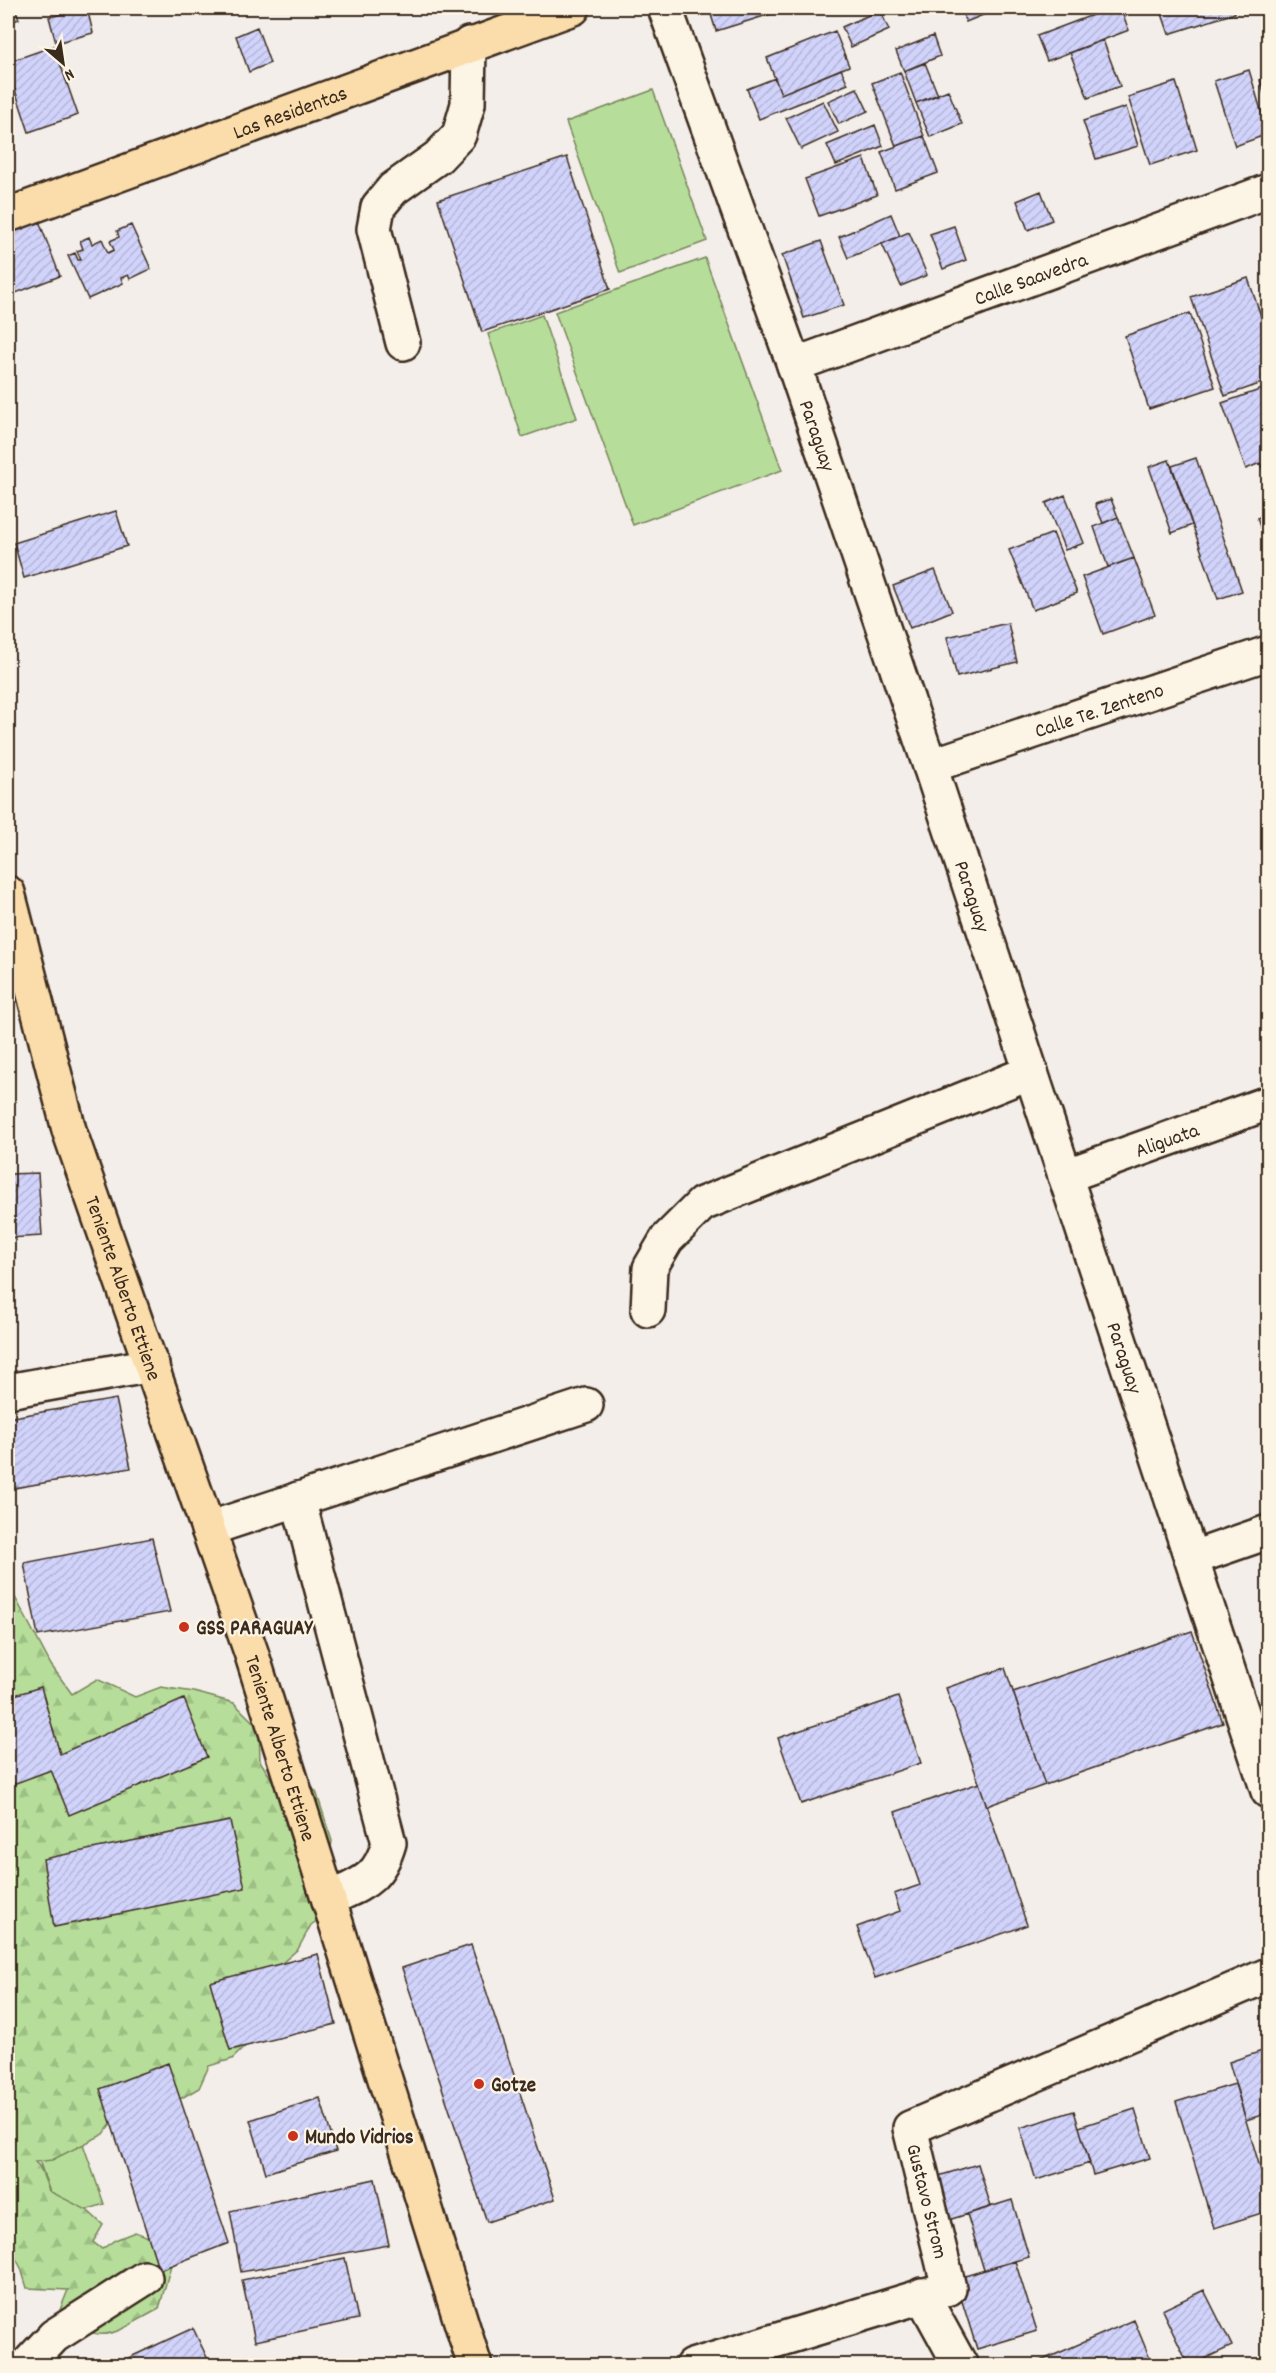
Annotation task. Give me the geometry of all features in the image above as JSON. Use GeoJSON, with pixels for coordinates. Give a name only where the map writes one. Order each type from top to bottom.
{"type":"FeatureCollection","features":[{"type":"Feature","properties":{"kind":"main road","name":"Las Residentas"},"geometry":{"type":"LineString","coordinates":[[8,215],[469,44],[573,8]]}},
{"type":"Feature","properties":{"kind":"main road","name":"Teniente Alberto Ettiene"},"geometry":{"type":"LineString","coordinates":[[8,893],[69,1130],[251,1652],[475,2366]]}},
{"type":"Feature","properties":{"kind":"street","name":"Paraguay"},"geometry":{"type":"LineString","coordinates":[[665,8],[794,364],[930,766],[1269,1791]]}},
{"type":"Feature","properties":{"kind":"street"},"geometry":{"type":"LineString","coordinates":[[403,343],[374,229],[378,207],[393,189],[438,157],[459,135],[468,104],[469,44]]}},
{"type":"Feature","properties":{"kind":"street","name":"Calle Saavedra"},"geometry":{"type":"LineString","coordinates":[[794,364],[1269,191]]}},
{"type":"Feature","properties":{"kind":"street","name":"Calle Te. Zenteno"},"geometry":{"type":"LineString","coordinates":[[930,766],[1269,653]]}},
{"type":"Feature","properties":{"kind":"street"},"geometry":{"type":"LineString","coordinates":[[648,1310],[650,1268],[668,1239],[702,1204],[1030,1072]]}},
{"type":"Feature","properties":{"kind":"street","name":"Aliguata"},"geometry":{"type":"LineString","coordinates":[[1065,1176],[1269,1103]]}},
{"type":"Feature","properties":{"kind":"street"},"geometry":{"type":"LineString","coordinates":[[8,1391],[152,1365]]}},
{"type":"Feature","properties":{"kind":"street"},"geometry":{"type":"LineString","coordinates":[[208,1529],[586,1405]]}},
{"type":"Feature","properties":{"kind":"street"},"geometry":{"type":"LineString","coordinates":[[298,1500],[390,1843],[384,1863],[367,1881],[329,1899]]}},
{"type":"Feature","properties":{"kind":"street"},"geometry":{"type":"LineString","coordinates":[[1193,1558],[1269,1532]]}},
{"type":"Feature","properties":{"kind":"street","name":"Gustavo Strom"},"geometry":{"type":"LineString","coordinates":[[692,2366],[949,2288],[910,2128],[1269,1974]]}},
{"type":"Feature","properties":{"kind":"street"},"geometry":{"type":"LineString","coordinates":[[21,2363],[54,2336],[145,2278]]}},
{"type":"Feature","properties":{"kind":"street"},"geometry":{"type":"LineString","coordinates":[[922,2295],[961,2366]]}},
{"type":"Feature","properties":{"kind":"green space"},"geometry":{"type":"Polygon","coordinates":[[[653,90],[707,241],[620,273],[566,122],[653,90]]]}},
{"type":"Feature","properties":{"kind":"green space"},"geometry":{"type":"Polygon","coordinates":[[[705,258],[782,470],[633,525],[555,312],[705,258]]]}},
{"type":"Feature","properties":{"kind":"green space"},"geometry":{"type":"Polygon","coordinates":[[[542,315],[577,418],[522,437],[488,334],[542,315]]]}},
{"type":"Feature","properties":{"kind":"green space"},"geometry":{"type":"Polygon","coordinates":[[[8,1584],[51,1665],[72,1694],[97,1679],[135,1697],[161,1687],[194,1692],[234,1703],[259,1728],[260,1761],[272,1780],[290,1776],[316,1791],[332,1841],[325,1886],[332,1910],[311,1925],[298,1949],[281,1964],[255,2037],[232,2059],[209,2066],[199,2088],[180,2099],[126,2103],[104,2134],[52,2160],[35,2162],[40,2167],[49,2191],[87,2210],[103,2225],[93,2242],[102,2249],[115,2240],[135,2232],[148,2237],[171,2265],[159,2309],[110,2333],[88,2332],[58,2315],[68,2290],[27,2288],[21,2268],[8,2244],[8,2167],[11,2165],[8,2164],[8,1584]]]}},
{"type":"Feature","properties":{"kind":"green space"},"geometry":{"type":"Polygon","coordinates":[[[70,2107],[104,2204],[59,2219],[26,2122],[70,2107]]]}},
{"type":"Feature","properties":{"kind":"building"},"geometry":{"type":"Polygon","coordinates":[[[8,8],[15,8],[19,19],[8,23],[8,8]]]}},
{"type":"Feature","properties":{"kind":"building"},"geometry":{"type":"Polygon","coordinates":[[[87,8],[93,33],[56,43],[49,17],[87,8]]]}},
{"type":"Feature","properties":{"kind":"building"},"geometry":{"type":"Polygon","coordinates":[[[709,8],[776,8],[777,12],[716,31],[709,8]]]}},
{"type":"Feature","properties":{"kind":"building"},"geometry":{"type":"Polygon","coordinates":[[[961,8],[988,8],[990,12],[966,22],[961,8]]]}},
{"type":"Feature","properties":{"kind":"building"},"geometry":{"type":"Polygon","coordinates":[[[1111,8],[1120,8],[1129,30],[1047,61],[1037,36],[1111,8]]]}},
{"type":"Feature","properties":{"kind":"building"},"geometry":{"type":"Polygon","coordinates":[[[1160,8],[1233,8],[1235,13],[1169,34],[1160,8]]]}},
{"type":"Feature","properties":{"kind":"building"},"geometry":{"type":"Polygon","coordinates":[[[880,10],[889,30],[851,47],[842,27],[880,10]]]}},
{"type":"Feature","properties":{"kind":"building"},"geometry":{"type":"Polygon","coordinates":[[[257,27],[270,63],[249,72],[236,36],[257,27]]]}},
{"type":"Feature","properties":{"kind":"building"},"geometry":{"type":"Polygon","coordinates":[[[835,31],[849,66],[781,94],[767,58],[835,31]]]}},
{"type":"Feature","properties":{"kind":"building"},"geometry":{"type":"Polygon","coordinates":[[[933,36],[940,56],[904,71],[896,51],[933,36]]]}},
{"type":"Feature","properties":{"kind":"building"},"geometry":{"type":"Polygon","coordinates":[[[1103,40],[1120,86],[1088,98],[1070,53],[1103,40]]]}},
{"type":"Feature","properties":{"kind":"building"},"geometry":{"type":"Polygon","coordinates":[[[54,46],[78,115],[29,132],[8,69],[8,62],[54,46]]]}},
{"type":"Feature","properties":{"kind":"building"},"geometry":{"type":"Polygon","coordinates":[[[925,63],[938,95],[916,103],[904,71],[925,63]]]}},
{"type":"Feature","properties":{"kind":"building"},"geometry":{"type":"Polygon","coordinates":[[[841,69],[848,84],[759,119],[747,89],[775,78],[781,94],[841,69]]]}},
{"type":"Feature","properties":{"kind":"building"},"geometry":{"type":"Polygon","coordinates":[[[1249,70],[1268,134],[1235,146],[1214,81],[1249,70]]]}},
{"type":"Feature","properties":{"kind":"building"},"geometry":{"type":"Polygon","coordinates":[[[900,72],[924,136],[896,146],[872,83],[900,72]]]}},
{"type":"Feature","properties":{"kind":"building"},"geometry":{"type":"Polygon","coordinates":[[[1268,77],[1268,106],[1260,80],[1268,77]]]}},
{"type":"Feature","properties":{"kind":"building"},"geometry":{"type":"Polygon","coordinates":[[[1176,82],[1197,150],[1150,165],[1128,97],[1176,82]]]}},
{"type":"Feature","properties":{"kind":"building"},"geometry":{"type":"Polygon","coordinates":[[[857,88],[868,111],[839,124],[828,101],[857,88]]]}},
{"type":"Feature","properties":{"kind":"building"},"geometry":{"type":"Polygon","coordinates":[[[948,90],[962,124],[930,137],[916,103],[948,90]]]}},
{"type":"Feature","properties":{"kind":"building"},"geometry":{"type":"Polygon","coordinates":[[[823,101],[838,132],[801,149],[786,118],[823,101]]]}},
{"type":"Feature","properties":{"kind":"building"},"geometry":{"type":"Polygon","coordinates":[[[1126,107],[1138,146],[1096,159],[1083,121],[1126,107]]]}},
{"type":"Feature","properties":{"kind":"building"},"geometry":{"type":"Polygon","coordinates":[[[875,125],[883,146],[836,165],[827,145],[875,125]]]}},
{"type":"Feature","properties":{"kind":"building"},"geometry":{"type":"Polygon","coordinates":[[[924,136],[938,173],[895,189],[881,152],[924,136]]]}},
{"type":"Feature","properties":{"kind":"building"},"geometry":{"type":"Polygon","coordinates":[[[567,157],[610,289],[482,332],[438,200],[567,157]]]}},
{"type":"Feature","properties":{"kind":"building"},"geometry":{"type":"Polygon","coordinates":[[[864,158],[877,195],[819,216],[805,179],[864,158]]]}},
{"type":"Feature","properties":{"kind":"building"},"geometry":{"type":"Polygon","coordinates":[[[1041,191],[1052,220],[1028,230],[1017,201],[1041,191]]]}},
{"type":"Feature","properties":{"kind":"building"},"geometry":{"type":"Polygon","coordinates":[[[891,214],[900,236],[848,258],[839,237],[891,214]]]}},
{"type":"Feature","properties":{"kind":"building"},"geometry":{"type":"Polygon","coordinates":[[[39,221],[60,276],[8,296],[8,242],[15,240],[12,232],[39,221]]]}},
{"type":"Feature","properties":{"kind":"building"},"geometry":{"type":"Polygon","coordinates":[[[131,225],[151,269],[130,279],[128,275],[121,278],[123,283],[88,299],[68,256],[75,253],[78,260],[81,260],[77,251],[83,249],[80,241],[89,237],[92,244],[102,239],[108,253],[114,250],[110,241],[119,237],[117,231],[131,225]]]}},
{"type":"Feature","properties":{"kind":"building"},"geometry":{"type":"Polygon","coordinates":[[[954,226],[966,260],[943,269],[930,234],[954,226]]]}},
{"type":"Feature","properties":{"kind":"building"},"geometry":{"type":"Polygon","coordinates":[[[909,232],[927,275],[901,286],[882,244],[909,232]]]}},
{"type":"Feature","properties":{"kind":"building"},"geometry":{"type":"Polygon","coordinates":[[[821,241],[844,305],[804,318],[782,255],[821,241]]]}},
{"type":"Feature","properties":{"kind":"building"},"geometry":{"type":"Polygon","coordinates":[[[1248,278],[1268,337],[1268,381],[1225,396],[1191,297],[1248,278]]]}},
{"type":"Feature","properties":{"kind":"building"},"geometry":{"type":"Polygon","coordinates":[[[1190,313],[1215,387],[1149,409],[1125,336],[1190,313]]]}},
{"type":"Feature","properties":{"kind":"building"},"geometry":{"type":"Polygon","coordinates":[[[1268,387],[1268,471],[1264,472],[1260,463],[1246,469],[1222,403],[1268,387]]]}},
{"type":"Feature","properties":{"kind":"building"},"geometry":{"type":"Polygon","coordinates":[[[1196,458],[1242,591],[1218,599],[1172,466],[1196,458]]]}},
{"type":"Feature","properties":{"kind":"building"},"geometry":{"type":"Polygon","coordinates":[[[1169,460],[1192,525],[1172,533],[1149,467],[1169,460]]]}},
{"type":"Feature","properties":{"kind":"building"},"geometry":{"type":"Polygon","coordinates":[[[1065,495],[1084,543],[1065,550],[1046,503],[1065,495]]]}},
{"type":"Feature","properties":{"kind":"building"},"geometry":{"type":"Polygon","coordinates":[[[1111,499],[1118,517],[1103,523],[1095,504],[1111,499]]]}},
{"type":"Feature","properties":{"kind":"building"},"geometry":{"type":"Polygon","coordinates":[[[116,511],[127,546],[24,578],[14,543],[116,511]]]}},
{"type":"Feature","properties":{"kind":"building"},"geometry":{"type":"Polygon","coordinates":[[[1268,514],[1268,550],[1257,518],[1268,514]]]}},
{"type":"Feature","properties":{"kind":"building"},"geometry":{"type":"Polygon","coordinates":[[[1118,517],[1134,558],[1108,567],[1094,527],[1118,517]]]}},
{"type":"Feature","properties":{"kind":"building"},"geometry":{"type":"Polygon","coordinates":[[[1053,533],[1077,593],[1033,610],[1009,550],[1053,533]]]}},
{"type":"Feature","properties":{"kind":"building"},"geometry":{"type":"Polygon","coordinates":[[[1134,558],[1155,615],[1103,634],[1082,577],[1134,558]]]}},
{"type":"Feature","properties":{"kind":"building"},"geometry":{"type":"Polygon","coordinates":[[[935,570],[952,611],[910,628],[893,586],[935,570]]]}},
{"type":"Feature","properties":{"kind":"building"},"geometry":{"type":"Polygon","coordinates":[[[1008,623],[1017,662],[957,677],[947,637],[1008,623]]]}},
{"type":"Feature","properties":{"kind":"building"},"geometry":{"type":"Polygon","coordinates":[[[38,1173],[42,1236],[8,1238],[8,1174],[38,1173]]]}},
{"type":"Feature","properties":{"kind":"building"},"geometry":{"type":"Polygon","coordinates":[[[116,1399],[131,1468],[8,1489],[8,1418],[116,1399]]]}},
{"type":"Feature","properties":{"kind":"building"},"geometry":{"type":"Polygon","coordinates":[[[152,1538],[170,1612],[38,1636],[24,1563],[152,1538]]]}},
{"type":"Feature","properties":{"kind":"building"},"geometry":{"type":"Polygon","coordinates":[[[1192,1631],[1223,1723],[1045,1785],[1013,1692],[1192,1631]]]}},
{"type":"Feature","properties":{"kind":"building"},"geometry":{"type":"Polygon","coordinates":[[[1005,1668],[1045,1785],[987,1806],[946,1688],[1005,1668]]]}},
{"type":"Feature","properties":{"kind":"building"},"geometry":{"type":"Polygon","coordinates":[[[41,1687],[60,1754],[184,1699],[207,1757],[69,1815],[51,1770],[8,1786],[8,1697],[41,1687]]]}},
{"type":"Feature","properties":{"kind":"building"},"geometry":{"type":"Polygon","coordinates":[[[898,1697],[921,1763],[801,1804],[778,1738],[898,1697]]]}},
{"type":"Feature","properties":{"kind":"building"},"geometry":{"type":"Polygon","coordinates":[[[979,1783],[1027,1925],[875,1978],[857,1927],[900,1911],[894,1894],[920,1885],[895,1812],[979,1783]]]}},
{"type":"Feature","properties":{"kind":"building"},"geometry":{"type":"Polygon","coordinates":[[[230,1821],[245,1888],[54,1927],[43,1859],[230,1821]]]}},
{"type":"Feature","properties":{"kind":"building","name":"Gotze"},"geometry":{"type":"Polygon","coordinates":[[[471,1945],[555,2199],[487,2222],[402,1968],[471,1945]]]}},
{"type":"Feature","properties":{"kind":"building"},"geometry":{"type":"Polygon","coordinates":[[[318,1954],[336,2024],[230,2050],[210,1982],[318,1954]]]}},
{"type":"Feature","properties":{"kind":"building"},"geometry":{"type":"Polygon","coordinates":[[[1268,2049],[1268,2113],[1246,2120],[1229,2062],[1268,2049]]]}},
{"type":"Feature","properties":{"kind":"building"},"geometry":{"type":"Polygon","coordinates":[[[168,2063],[229,2243],[159,2270],[100,2089],[168,2063]]]}},
{"type":"Feature","properties":{"kind":"building"},"geometry":{"type":"Polygon","coordinates":[[[1235,2084],[1268,2194],[1268,2211],[1214,2228],[1176,2102],[1235,2084]]]}},
{"type":"Feature","properties":{"kind":"building","name":"Mundo Vidrios"},"geometry":{"type":"Polygon","coordinates":[[[320,2098],[336,2151],[266,2173],[250,2120],[320,2098]]]}},
{"type":"Feature","properties":{"kind":"building"},"geometry":{"type":"Polygon","coordinates":[[[1135,2109],[1150,2158],[1093,2175],[1079,2127],[1135,2109]]]}},
{"type":"Feature","properties":{"kind":"building"},"geometry":{"type":"Polygon","coordinates":[[[1074,2111],[1090,2163],[1036,2180],[1020,2128],[1074,2111]]]}},
{"type":"Feature","properties":{"kind":"building"},"geometry":{"type":"Polygon","coordinates":[[[978,2164],[991,2207],[945,2221],[932,2178],[978,2164]]]}},
{"type":"Feature","properties":{"kind":"building"},"geometry":{"type":"Polygon","coordinates":[[[375,2179],[389,2245],[241,2272],[230,2211],[375,2179]]]}},
{"type":"Feature","properties":{"kind":"building"},"geometry":{"type":"Polygon","coordinates":[[[1012,2200],[1029,2257],[984,2270],[967,2214],[1012,2200]]]}},
{"type":"Feature","properties":{"kind":"building"},"geometry":{"type":"Polygon","coordinates":[[[345,2258],[358,2319],[255,2341],[242,2280],[345,2258]]]}},
{"type":"Feature","properties":{"kind":"building"},"geometry":{"type":"Polygon","coordinates":[[[1015,2261],[1037,2331],[977,2349],[955,2279],[1015,2261]]]}},
{"type":"Feature","properties":{"kind":"building"},"geometry":{"type":"Polygon","coordinates":[[[1204,2290],[1232,2346],[1189,2366],[1162,2310],[1204,2290]]]}},
{"type":"Feature","properties":{"kind":"building"},"geometry":{"type":"Polygon","coordinates":[[[1134,2320],[1153,2366],[1029,2366],[1134,2320]]]}},
{"type":"Feature","properties":{"kind":"building"},"geometry":{"type":"Polygon","coordinates":[[[193,2328],[211,2366],[111,2366],[193,2328]]]}},
{"type":"Feature","properties":{"kind":"place","name":"GSS PARAGUAY"},"geometry":{"type":"Point","coordinates":[184,1627]}},
{"type":"Feature","properties":{"kind":"place","name":"Gotze"},"geometry":{"type":"Point","coordinates":[479,2084]}},
{"type":"Feature","properties":{"kind":"place","name":"Mundo Vidrios"},"geometry":{"type":"Point","coordinates":[293,2136]}}]}
